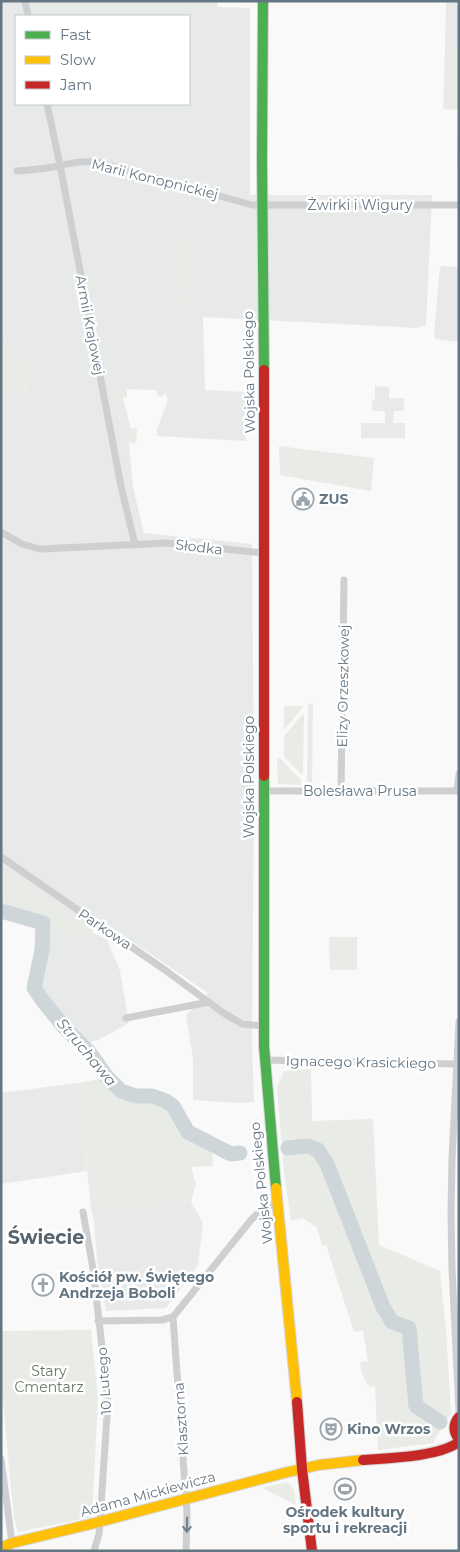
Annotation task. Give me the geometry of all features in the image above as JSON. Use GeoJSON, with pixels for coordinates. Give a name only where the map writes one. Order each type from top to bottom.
{"type":"FeatureCollection","features":[{"type":"Feature","properties":{"kind":"street"},"geometry":{"type":"LineString","coordinates":[[25,1],[28,15]]}},
{"type":"Feature","properties":{"kind":"street","name":"Wojska Polskiego"},"geometry":{"type":"LineString","coordinates":[[263,1],[265,1060],[302,1469],[312,1551]]}},
{"type":"Feature","properties":{"kind":"street","name":"Armii Krajowej"},"geometry":{"type":"LineString","coordinates":[[47,105],[121,486],[135,545]]}},
{"type":"Feature","properties":{"kind":"street","name":"Marii Konopnickiej"},"geometry":{"type":"LineString","coordinates":[[17,171],[78,161],[101,163],[252,205],[262,205]]}},
{"type":"Feature","properties":{"kind":"street","name":"Żwirki i Wigury"},"geometry":{"type":"LineString","coordinates":[[262,205],[459,205]]}},
{"type":"Feature","properties":{"kind":"street","name":"Słodka"},"geometry":{"type":"LineString","coordinates":[[1,532],[22,544],[37,549],[167,543],[264,553]]}},
{"type":"Feature","properties":{"kind":"street","name":"Elizy Orzeszkowej"},"geometry":{"type":"LineString","coordinates":[[341,791],[344,580]]}},
{"type":"Feature","properties":{"kind":"street"},"geometry":{"type":"LineString","coordinates":[[458,791],[459,774]]}},
{"type":"Feature","properties":{"kind":"street","name":"Bolesława Prusa"},"geometry":{"type":"LineString","coordinates":[[263,791],[458,791]]}},
{"type":"Feature","properties":{"kind":"street","name":"Parkowa"},"geometry":{"type":"LineString","coordinates":[[1,857],[165,970],[222,1012],[246,1025],[264,1026]]}},
{"type":"Feature","properties":{"kind":"street"},"geometry":{"type":"LineString","coordinates":[[126,1018],[209,1002]]}},
{"type":"Feature","properties":{"kind":"street"},"geometry":{"type":"LineString","coordinates":[[459,1022],[451,1214],[459,1411]]}},
{"type":"Feature","properties":{"kind":"street","name":"Ignacego Krasickiego"},"geometry":{"type":"LineString","coordinates":[[265,1060],[457,1064]]}},
{"type":"Feature","properties":{"kind":"street"},"geometry":{"type":"LineString","coordinates":[[98,1321],[162,1320],[173,1317],[256,1214],[277,1203]]}},
{"type":"Feature","properties":{"kind":"street","name":"10 Lutego"},"geometry":{"type":"LineString","coordinates":[[83,1212],[93,1269],[107,1399],[99,1534],[94,1551]]}},
{"type":"Feature","properties":{"kind":"street","name":"Klasztorna"},"geometry":{"type":"LineString","coordinates":[[173,1317],[186,1498],[186,1551]]}},
{"type":"Feature","properties":{"kind":"street"},"geometry":{"type":"LineString","coordinates":[[457,1438],[454,1426],[459,1416]]}},
{"type":"Feature","properties":{"kind":"street","name":"Adama Mickiewicza"},"geometry":{"type":"LineString","coordinates":[[1,1548],[12,1543],[235,1484],[319,1465],[424,1454],[440,1449],[457,1438]]}},
{"type":"Feature","properties":{"kind":"street"},"geometry":{"type":"LineString","coordinates":[[1,1459],[12,1543]]}},
{"type":"Feature","properties":{"kind":"shaded area"},"geometry":{"type":"Polygon","coordinates":[[[1,1],[217,1],[218,7],[250,8],[250,195],[432,195],[426,325],[417,328],[203,317],[205,390],[246,392],[246,441],[157,436],[157,429],[168,400],[166,394],[160,397],[156,390],[114,389],[124,442],[129,443],[133,487],[144,533],[252,544],[254,784],[252,1041],[254,1102],[238,1103],[193,1100],[193,1058],[186,1015],[208,993],[111,927],[94,931],[1,868],[1,384],[26,395],[23,333],[1,346],[1,1]]]}},
{"type":"Feature","properties":{"kind":"shaded area"},"geometry":{"type":"Polygon","coordinates":[[[446,1],[459,1],[459,48],[445,47],[446,1]]]}},
{"type":"Feature","properties":{"kind":"shaded area"},"geometry":{"type":"Polygon","coordinates":[[[441,266],[459,267],[459,342],[436,339],[434,336],[441,266]]]}},
{"type":"Feature","properties":{"kind":"shaded area"},"geometry":{"type":"Polygon","coordinates":[[[375,386],[389,387],[389,398],[404,398],[404,411],[394,411],[393,423],[405,423],[405,438],[361,438],[361,423],[385,423],[385,411],[372,411],[372,400],[375,399],[375,386]]]}},
{"type":"Feature","properties":{"kind":"shaded area"},"geometry":{"type":"Polygon","coordinates":[[[48,922],[78,925],[107,940],[120,971],[129,1023],[98,1040],[87,1043],[62,1020],[36,986],[48,922]]]}},
{"type":"Feature","properties":{"kind":"shaded area"},"geometry":{"type":"Polygon","coordinates":[[[78,1083],[87,1171],[1,1184],[1,1093],[78,1083]]]}},
{"type":"Feature","properties":{"kind":"shaded area"},"geometry":{"type":"Polygon","coordinates":[[[191,1202],[203,1223],[198,1265],[166,1308],[106,1311],[91,1208],[191,1202]]]}},
{"type":"Feature","properties":{"kind":"green space"},"geometry":{"type":"Polygon","coordinates":[[[445,47],[459,48],[459,168],[457,167],[458,110],[443,109],[445,47]]]}},
{"type":"Feature","properties":{"kind":"green space"},"geometry":{"type":"Polygon","coordinates":[[[237,207],[247,211],[249,214],[249,235],[239,245],[234,245],[233,240],[203,241],[202,245],[196,242],[197,237],[245,237],[245,215],[237,214],[237,207]]]}},
{"type":"Feature","properties":{"kind":"green space"},"geometry":{"type":"Polygon","coordinates":[[[178,238],[183,238],[187,250],[187,289],[179,289],[180,300],[187,300],[192,305],[231,304],[232,309],[180,306],[175,304],[175,241],[178,238]]]}},
{"type":"Feature","properties":{"kind":"green space"},"geometry":{"type":"Polygon","coordinates":[[[249,246],[249,310],[242,304],[242,257],[249,246]]]}},
{"type":"Feature","properties":{"kind":"green space"},"geometry":{"type":"Polygon","coordinates":[[[23,333],[26,395],[1,384],[1,346],[23,333]]]}},
{"type":"Feature","properties":{"kind":"green space"},"geometry":{"type":"Polygon","coordinates":[[[114,388],[127,388],[127,397],[123,398],[131,429],[137,428],[136,443],[124,442],[114,388]]]}},
{"type":"Feature","properties":{"kind":"green space"},"geometry":{"type":"Polygon","coordinates":[[[279,446],[374,458],[371,491],[280,475],[279,446]]]}},
{"type":"Feature","properties":{"kind":"green space"},"geometry":{"type":"Polygon","coordinates":[[[313,703],[312,785],[309,785],[307,779],[308,704],[313,703]]]}},
{"type":"Feature","properties":{"kind":"green space"},"geometry":{"type":"Polygon","coordinates":[[[284,706],[304,706],[284,730],[284,706]]]}},
{"type":"Feature","properties":{"kind":"green space"},"geometry":{"type":"Polygon","coordinates":[[[304,715],[303,773],[301,774],[284,756],[284,736],[304,715]]]}},
{"type":"Feature","properties":{"kind":"green space"},"geometry":{"type":"Polygon","coordinates":[[[277,758],[280,758],[301,780],[301,785],[278,784],[277,758]]]}},
{"type":"Feature","properties":{"kind":"green space"},"geometry":{"type":"Polygon","coordinates":[[[1,868],[94,931],[76,937],[1,913],[1,868]]]}},
{"type":"Feature","properties":{"kind":"green space"},"geometry":{"type":"Polygon","coordinates":[[[329,937],[357,937],[357,970],[330,970],[329,937]]]}},
{"type":"Feature","properties":{"kind":"green space"},"geometry":{"type":"Polygon","coordinates":[[[311,1069],[312,1121],[373,1119],[379,1245],[440,1271],[451,1413],[433,1443],[378,1450],[375,1387],[368,1386],[362,1374],[360,1362],[368,1361],[363,1330],[354,1332],[326,1245],[322,1246],[317,1228],[303,1218],[291,1221],[284,1172],[277,1088],[284,1071],[311,1069]]]}},
{"type":"Feature","properties":{"kind":"green space"},"geometry":{"type":"Polygon","coordinates":[[[100,1079],[120,1094],[166,1108],[185,1134],[212,1149],[213,1166],[191,1167],[196,1184],[191,1202],[91,1208],[78,1083],[100,1079]]]}},
{"type":"Feature","properties":{"kind":"green space","name":"Stary Cmentarz"},"geometry":{"type":"Polygon","coordinates":[[[91,1330],[98,1399],[92,1517],[18,1532],[14,1518],[1,1382],[1,1331],[91,1330]]]}},
{"type":"Feature","properties":{"kind":"green space"},"geometry":{"type":"Polygon","coordinates":[[[287,1482],[294,1490],[296,1505],[262,1488],[287,1482]]]}},
{"type":"Feature","properties":{"kind":"waterway","name":"Struchawa"},"geometry":{"type":"LineString","coordinates":[[1,911],[43,923],[42,950],[34,988],[64,1027],[90,1053],[107,1077],[121,1091],[136,1096],[152,1096],[166,1101],[173,1106],[188,1132],[231,1154],[240,1153]]}},
{"type":"Feature","properties":{"kind":"waterway","name":"Struchawa"},"geometry":{"type":"LineString","coordinates":[[288,1148],[308,1146],[318,1150],[327,1164],[383,1307],[392,1322],[409,1328],[416,1406],[440,1422]]}},
{"type":"Feature","properties":{"kind":"traffic: fast"},"geometry":{"type":"LineString","coordinates":[[263,1],[264,370]]}},
{"type":"Feature","properties":{"kind":"traffic: fast"},"geometry":{"type":"LineString","coordinates":[[264,776],[264,1046],[276,1188]]}},
{"type":"Feature","properties":{"kind":"traffic: slow"},"geometry":{"type":"LineString","coordinates":[[276,1188],[297,1402]]}},
{"type":"Feature","properties":{"kind":"traffic: slow"},"geometry":{"type":"LineString","coordinates":[[1,1548],[12,1543],[284,1473],[319,1465],[363,1460]]}},
{"type":"Feature","properties":{"kind":"traffic: jam"},"geometry":{"type":"LineString","coordinates":[[264,370],[264,776]]}},
{"type":"Feature","properties":{"kind":"traffic: jam"},"geometry":{"type":"LineString","coordinates":[[297,1402],[302,1469],[312,1551]]}},
{"type":"Feature","properties":{"kind":"traffic: jam"},"geometry":{"type":"LineString","coordinates":[[459,1417],[454,1428],[459,1439]]}},
{"type":"Feature","properties":{"kind":"traffic: jam"},"geometry":{"type":"LineString","coordinates":[[363,1460],[427,1454],[450,1447],[459,1442]]}},
{"type":"Feature","properties":{"kind":"place","name":"ZUS"},"geometry":{"type":"Point","coordinates":[303,499]}},
{"type":"Feature","properties":{"kind":"place","name":"Kościół pw. Świętego Andrzeja Boboli"},"geometry":{"type":"Point","coordinates":[43,1285]}},
{"type":"Feature","properties":{"kind":"place","name":"Kino Wrzos"},"geometry":{"type":"Point","coordinates":[331,1429]}},
{"type":"Feature","properties":{"kind":"place","name":"Ośrodek kultury sportu i rekreacji"},"geometry":{"type":"Point","coordinates":[345,1489]}},
{"type":"Feature","properties":{"kind":"district","name":"Świecie"},"geometry":{"type":"Point","coordinates":[46,1237]}}]}
